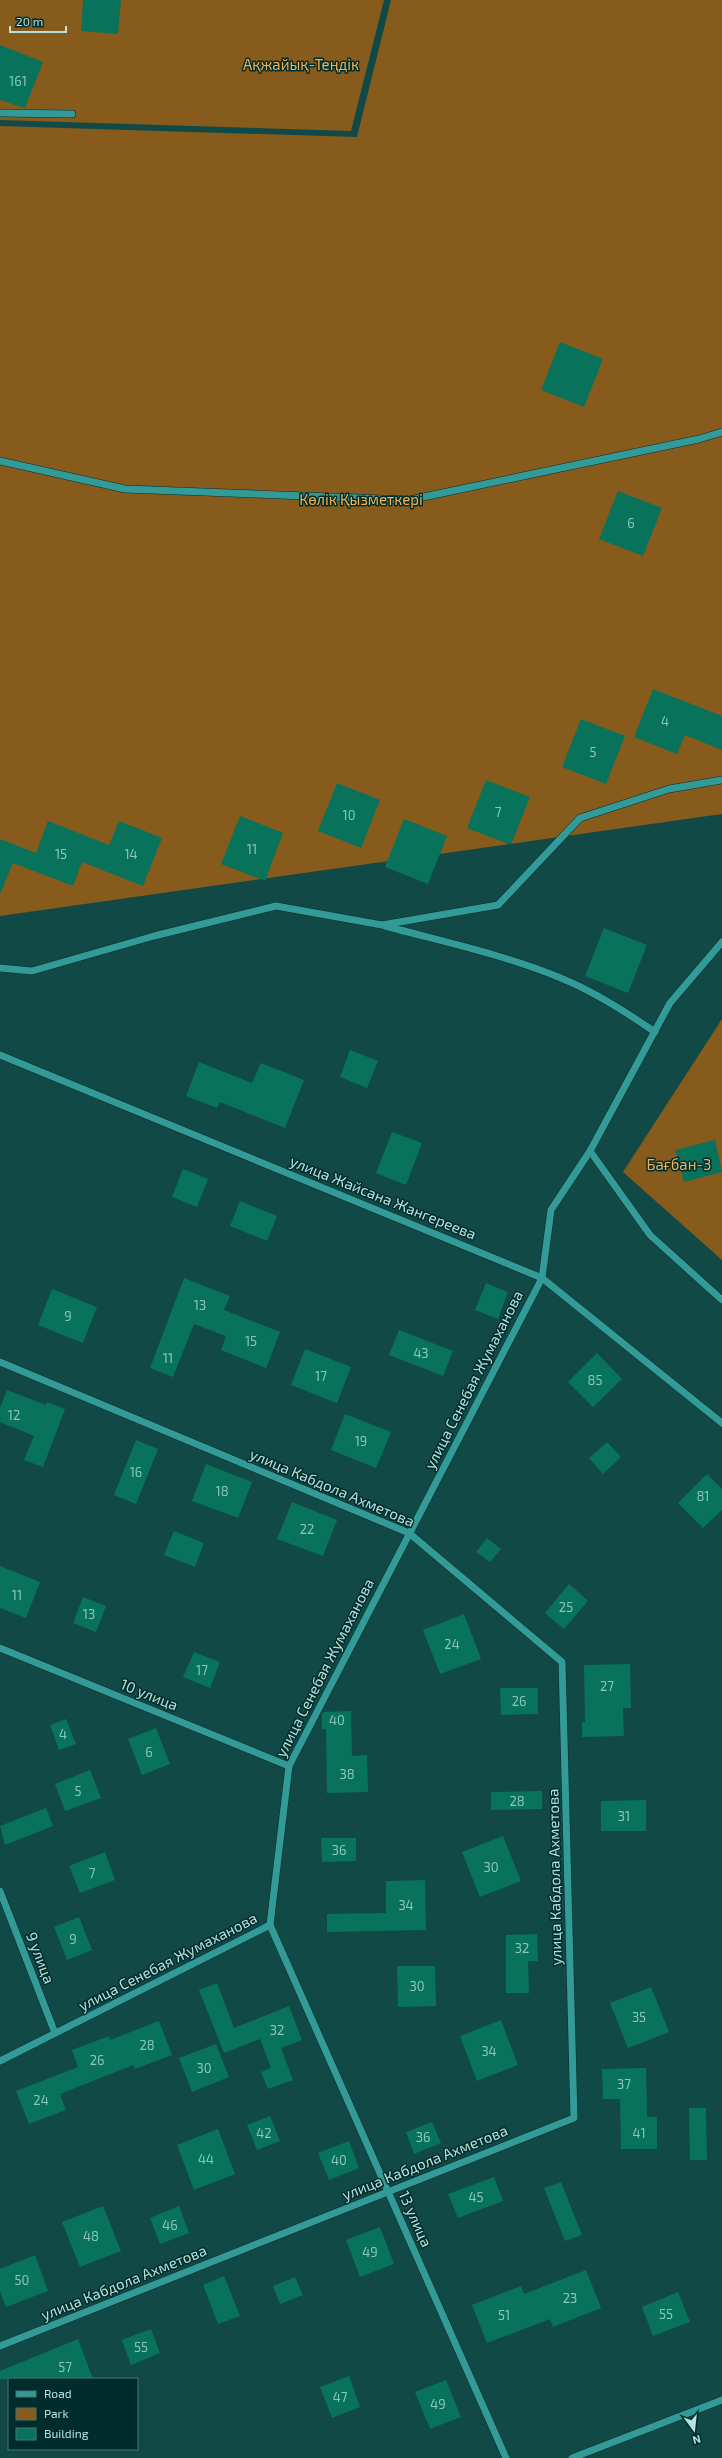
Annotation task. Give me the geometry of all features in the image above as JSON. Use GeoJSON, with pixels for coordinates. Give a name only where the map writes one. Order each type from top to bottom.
{"type":"FeatureCollection","features":[{"type":"Feature","properties":{"kind":"street"},"geometry":{"type":"LineString","coordinates":[[0,113],[72,114]]}},
{"type":"Feature","properties":{"kind":"street"},"geometry":{"type":"LineString","coordinates":[[0,461],[125,490],[409,500],[691,441],[722,432]]}},
{"type":"Feature","properties":{"kind":"street"},"geometry":{"type":"LineString","coordinates":[[382,925],[498,905],[580,818],[669,789],[722,780]]}},
{"type":"Feature","properties":{"kind":"street"},"geometry":{"type":"LineString","coordinates":[[0,968],[32,972],[154,936],[276,906],[382,925],[520,963],[563,979],[600,997],[655,1032]]}},
{"type":"Feature","properties":{"kind":"street"},"geometry":{"type":"LineString","coordinates":[[542,1278],[551,1210],[590,1151],[670,1003],[722,942]]}},
{"type":"Feature","properties":{"kind":"street","name":"улица Жайсана Жангереева"},"geometry":{"type":"LineString","coordinates":[[0,1055],[542,1278],[722,1424]]}},
{"type":"Feature","properties":{"kind":"street"},"geometry":{"type":"LineString","coordinates":[[590,1151],[650,1235],[722,1300]]}},
{"type":"Feature","properties":{"kind":"street","name":"улица Сенебая Жумаханова"},"geometry":{"type":"LineString","coordinates":[[0,2061],[270,1925],[289,1766],[542,1278]]}},
{"type":"Feature","properties":{"kind":"street","name":"улица Кабдола Ахметова"},"geometry":{"type":"LineString","coordinates":[[0,1362],[409,1533],[562,1662],[574,2118],[0,2346]]}},
{"type":"Feature","properties":{"kind":"street","name":"10 улица"},"geometry":{"type":"LineString","coordinates":[[0,1648],[289,1766]]}},
{"type":"Feature","properties":{"kind":"street","name":"9 улица"},"geometry":{"type":"LineString","coordinates":[[0,1891],[55,2034]]}},
{"type":"Feature","properties":{"kind":"street","name":"13 улица"},"geometry":{"type":"LineString","coordinates":[[270,1925],[506,2458]]}},
{"type":"Feature","properties":{"kind":"street"},"geometry":{"type":"LineString","coordinates":[[572,2458],[722,2400]]}},
{"type":"Feature","properties":{"kind":"green space","name":"Ақжайық-Теңдік"},"geometry":{"type":"Polygon","coordinates":[[[0,0],[384,0],[351,131],[0,120],[0,0]]]}},
{"type":"Feature","properties":{"kind":"green space","name":"Көлік Қызметкері"},"geometry":{"type":"Polygon","coordinates":[[[391,0],[722,0],[722,814],[0,916],[0,126],[357,137],[391,0]]]}},
{"type":"Feature","properties":{"kind":"green space","name":"Бағбан-3"},"geometry":{"type":"Polygon","coordinates":[[[722,1019],[722,1260],[623,1172],[722,1019]]]}},
{"type":"Feature","properties":{"kind":"building"},"geometry":{"type":"Polygon","coordinates":[[[83,0],[121,0],[118,34],[81,31],[83,0]]]}},
{"type":"Feature","properties":{"kind":"building"},"geometry":{"type":"Polygon","coordinates":[[[0,45],[43,62],[25,108],[0,100],[0,45]]]}},
{"type":"Feature","properties":{"kind":"building"},"geometry":{"type":"Polygon","coordinates":[[[560,342],[603,359],[584,407],[541,390],[560,342]]]}},
{"type":"Feature","properties":{"kind":"building"},"geometry":{"type":"Polygon","coordinates":[[[618,491],[662,508],[643,556],[599,539],[618,491]]]}},
{"type":"Feature","properties":{"kind":"building"},"geometry":{"type":"Polygon","coordinates":[[[653,689],[722,716],[722,750],[685,735],[677,754],[634,737],[653,689]]]}},
{"type":"Feature","properties":{"kind":"building"},"geometry":{"type":"Polygon","coordinates":[[[581,719],[625,736],[606,784],[562,767],[581,719]]]}},
{"type":"Feature","properties":{"kind":"building"},"geometry":{"type":"Polygon","coordinates":[[[486,780],[530,797],[511,845],[467,828],[486,780]]]}},
{"type":"Feature","properties":{"kind":"building"},"geometry":{"type":"Polygon","coordinates":[[[337,783],[380,800],[361,848],[318,831],[337,783]]]}},
{"type":"Feature","properties":{"kind":"building"},"geometry":{"type":"Polygon","coordinates":[[[240,816],[283,833],[265,881],[221,864],[240,816]]]}},
{"type":"Feature","properties":{"kind":"building"},"geometry":{"type":"Polygon","coordinates":[[[404,819],[447,836],[428,884],[385,867],[404,819]]]}},
{"type":"Feature","properties":{"kind":"building"},"geometry":{"type":"Polygon","coordinates":[[[48,821],[109,845],[119,821],[162,838],[143,886],[82,862],[73,886],[13,863],[0,894],[0,839],[36,853],[48,821]]]}},
{"type":"Feature","properties":{"kind":"building"},"geometry":{"type":"Polygon","coordinates":[[[604,928],[647,945],[628,993],[585,976],[604,928]]]}},
{"type":"Feature","properties":{"kind":"building"},"geometry":{"type":"Polygon","coordinates":[[[350,1050],[378,1061],[367,1088],[340,1077],[350,1050]]]}},
{"type":"Feature","properties":{"kind":"building"},"geometry":{"type":"Polygon","coordinates":[[[199,1062],[252,1083],[261,1063],[304,1080],[285,1128],[220,1102],[217,1108],[186,1096],[199,1062]]]}},
{"type":"Feature","properties":{"kind":"building"},"geometry":{"type":"Polygon","coordinates":[[[392,1132],[422,1143],[406,1185],[376,1173],[392,1132]]]}},
{"type":"Feature","properties":{"kind":"building"},"geometry":{"type":"Polygon","coordinates":[[[715,1140],[722,1172],[684,1182],[675,1150],[715,1140]]]}},
{"type":"Feature","properties":{"kind":"building"},"geometry":{"type":"Polygon","coordinates":[[[183,1169],[208,1179],[197,1207],[172,1197],[183,1169]]]}},
{"type":"Feature","properties":{"kind":"building"},"geometry":{"type":"Polygon","coordinates":[[[240,1201],[277,1216],[267,1241],[230,1226],[240,1201]]]}},
{"type":"Feature","properties":{"kind":"building"},"geometry":{"type":"Polygon","coordinates":[[[184,1278],[230,1296],[224,1310],[280,1332],[266,1368],[221,1350],[226,1336],[194,1324],[173,1377],[150,1368],[184,1278]]]}},
{"type":"Feature","properties":{"kind":"building"},"geometry":{"type":"Polygon","coordinates":[[[486,1283],[508,1292],[498,1319],[475,1310],[486,1283]]]}},
{"type":"Feature","properties":{"kind":"building"},"geometry":{"type":"Polygon","coordinates":[[[52,1289],[97,1307],[83,1343],[38,1325],[52,1289]]]}},
{"type":"Feature","properties":{"kind":"building"},"geometry":{"type":"Polygon","coordinates":[[[399,1330],[453,1351],[443,1376],[389,1355],[399,1330]]]}},
{"type":"Feature","properties":{"kind":"building"},"geometry":{"type":"Polygon","coordinates":[[[305,1349],[351,1367],[337,1403],[291,1385],[305,1349]]]}},
{"type":"Feature","properties":{"kind":"building"},"geometry":{"type":"Polygon","coordinates":[[[597,1353],[622,1379],[593,1407],[568,1382],[597,1353]]]}},
{"type":"Feature","properties":{"kind":"building"},"geometry":{"type":"Polygon","coordinates":[[[7,1390],[46,1405],[47,1402],[65,1409],[43,1467],[24,1460],[34,1436],[0,1422],[0,1408],[7,1390]]]}},
{"type":"Feature","properties":{"kind":"building"},"geometry":{"type":"Polygon","coordinates":[[[345,1414],[391,1432],[376,1468],[331,1450],[345,1414]]]}},
{"type":"Feature","properties":{"kind":"building"},"geometry":{"type":"Polygon","coordinates":[[[136,1440],[158,1449],[136,1504],[114,1495],[136,1440]]]}},
{"type":"Feature","properties":{"kind":"building"},"geometry":{"type":"Polygon","coordinates":[[[607,1442],[621,1457],[603,1474],[589,1458],[607,1442]]]}},
{"type":"Feature","properties":{"kind":"building"},"geometry":{"type":"Polygon","coordinates":[[[206,1464],[252,1482],[238,1518],[192,1501],[206,1464]]]}},
{"type":"Feature","properties":{"kind":"building"},"geometry":{"type":"Polygon","coordinates":[[[707,1474],[722,1489],[722,1510],[703,1528],[678,1503],[707,1474]]]}},
{"type":"Feature","properties":{"kind":"building"},"geometry":{"type":"Polygon","coordinates":[[[292,1502],[337,1520],[323,1556],[277,1539],[292,1502]]]}},
{"type":"Feature","properties":{"kind":"building"},"geometry":{"type":"Polygon","coordinates":[[[174,1531],[204,1543],[195,1567],[164,1555],[174,1531]]]}},
{"type":"Feature","properties":{"kind":"building"},"geometry":{"type":"Polygon","coordinates":[[[487,1538],[501,1549],[490,1562],[476,1552],[487,1538]]]}},
{"type":"Feature","properties":{"kind":"building"},"geometry":{"type":"Polygon","coordinates":[[[0,1566],[40,1582],[26,1618],[0,1608],[0,1566]]]}},
{"type":"Feature","properties":{"kind":"building"},"geometry":{"type":"Polygon","coordinates":[[[569,1584],[588,1601],[564,1629],[545,1613],[569,1584]]]}},
{"type":"Feature","properties":{"kind":"building"},"geometry":{"type":"Polygon","coordinates":[[[83,1597],[106,1606],[96,1632],[73,1623],[83,1597]]]}},
{"type":"Feature","properties":{"kind":"building"},"geometry":{"type":"Polygon","coordinates":[[[464,1614],[481,1659],[440,1674],[423,1630],[464,1614]]]}},
{"type":"Feature","properties":{"kind":"building"},"geometry":{"type":"Polygon","coordinates":[[[194,1652],[220,1662],[210,1688],[183,1677],[194,1652]]]}},
{"type":"Feature","properties":{"kind":"building"},"geometry":{"type":"Polygon","coordinates":[[[630,1664],[631,1708],[623,1708],[624,1736],[582,1737],[582,1722],[585,1722],[584,1665],[630,1664]]]}},
{"type":"Feature","properties":{"kind":"building"},"geometry":{"type":"Polygon","coordinates":[[[500,1688],[538,1688],[538,1714],[501,1715],[500,1688]]]}},
{"type":"Feature","properties":{"kind":"building"},"geometry":{"type":"Polygon","coordinates":[[[351,1711],[352,1756],[367,1755],[368,1792],[327,1793],[326,1729],[322,1729],[322,1714],[323,1712],[351,1711]]]}},
{"type":"Feature","properties":{"kind":"building"},"geometry":{"type":"Polygon","coordinates":[[[66,1719],[76,1744],[59,1750],[50,1725],[66,1719]]]}},
{"type":"Feature","properties":{"kind":"building"},"geometry":{"type":"Polygon","coordinates":[[[156,1728],[170,1764],[142,1775],[128,1739],[156,1728]]]}},
{"type":"Feature","properties":{"kind":"building"},"geometry":{"type":"Polygon","coordinates":[[[90,1770],[101,1798],[65,1811],[55,1784],[90,1770]]]}},
{"type":"Feature","properties":{"kind":"building"},"geometry":{"type":"Polygon","coordinates":[[[542,1791],[542,1809],[491,1810],[491,1792],[542,1791]]]}},
{"type":"Feature","properties":{"kind":"building"},"geometry":{"type":"Polygon","coordinates":[[[646,1800],[646,1831],[601,1831],[601,1801],[646,1800]]]}},
{"type":"Feature","properties":{"kind":"building"},"geometry":{"type":"Polygon","coordinates":[[[46,1808],[53,1826],[5,1845],[0,1826],[46,1808]]]}},
{"type":"Feature","properties":{"kind":"building"},"geometry":{"type":"Polygon","coordinates":[[[503,1836],[521,1881],[480,1897],[462,1852],[503,1836]]]}},
{"type":"Feature","properties":{"kind":"building"},"geometry":{"type":"Polygon","coordinates":[[[321,1838],[356,1838],[356,1861],[322,1862],[321,1838]]]}},
{"type":"Feature","properties":{"kind":"building"},"geometry":{"type":"Polygon","coordinates":[[[105,1852],[115,1880],[80,1893],[69,1866],[105,1852]]]}},
{"type":"Feature","properties":{"kind":"building"},"geometry":{"type":"Polygon","coordinates":[[[425,1880],[426,1930],[327,1932],[327,1914],[386,1913],[386,1881],[425,1880]]]}},
{"type":"Feature","properties":{"kind":"building"},"geometry":{"type":"Polygon","coordinates":[[[79,1917],[92,1950],[67,1960],[54,1927],[79,1917]]]}},
{"type":"Feature","properties":{"kind":"building"},"geometry":{"type":"Polygon","coordinates":[[[537,1934],[538,1961],[528,1961],[529,1993],[506,1993],[506,1935],[537,1934]]]}},
{"type":"Feature","properties":{"kind":"building"},"geometry":{"type":"Polygon","coordinates":[[[397,1966],[435,1966],[436,2006],[398,2007],[397,1966]]]}},
{"type":"Feature","properties":{"kind":"building"},"geometry":{"type":"Polygon","coordinates":[[[217,1983],[234,2028],[289,2006],[302,2040],[281,2048],[293,2080],[268,2089],[261,2072],[271,2068],[260,2039],[224,2053],[199,1990],[217,1983]]]}},
{"type":"Feature","properties":{"kind":"building"},"geometry":{"type":"Polygon","coordinates":[[[651,1987],[669,2032],[628,2048],[610,2003],[651,1987]]]}},
{"type":"Feature","properties":{"kind":"building"},"geometry":{"type":"Polygon","coordinates":[[[501,2020],[518,2065],[477,2081],[460,2036],[501,2020]]]}},
{"type":"Feature","properties":{"kind":"building"},"geometry":{"type":"Polygon","coordinates":[[[159,2021],[172,2055],[135,2069],[133,2065],[60,2094],[66,2110],[29,2124],[16,2091],[78,2067],[72,2050],[109,2036],[110,2040],[159,2021]]]}},
{"type":"Feature","properties":{"kind":"building"},"geometry":{"type":"Polygon","coordinates":[[[216,2044],[229,2077],[192,2092],[179,2058],[216,2044]]]}},
{"type":"Feature","properties":{"kind":"building"},"geometry":{"type":"Polygon","coordinates":[[[646,2068],[647,2117],[657,2117],[657,2149],[621,2149],[620,2099],[603,2099],[602,2069],[646,2068]]]}},
{"type":"Feature","properties":{"kind":"building"},"geometry":{"type":"Polygon","coordinates":[[[689,2108],[706,2108],[707,2160],[690,2160],[689,2108]]]}},
{"type":"Feature","properties":{"kind":"building"},"geometry":{"type":"Polygon","coordinates":[[[270,2116],[280,2141],[257,2150],[247,2125],[270,2116]]]}},
{"type":"Feature","properties":{"kind":"building"},"geometry":{"type":"Polygon","coordinates":[[[432,2122],[441,2143],[414,2154],[406,2132],[432,2122]]]}},
{"type":"Feature","properties":{"kind":"building"},"geometry":{"type":"Polygon","coordinates":[[[218,2129],[235,2174],[194,2190],[177,2145],[218,2129]]]}},
{"type":"Feature","properties":{"kind":"building"},"geometry":{"type":"Polygon","coordinates":[[[349,2141],[359,2168],[329,2180],[318,2153],[349,2141]]]}},
{"type":"Feature","properties":{"kind":"building"},"geometry":{"type":"Polygon","coordinates":[[[494,2177],[503,2201],[458,2218],[448,2194],[494,2177]]]}},
{"type":"Feature","properties":{"kind":"building"},"geometry":{"type":"Polygon","coordinates":[[[561,2182],[582,2235],[565,2241],[544,2188],[561,2182]]]}},
{"type":"Feature","properties":{"kind":"building"},"geometry":{"type":"Polygon","coordinates":[[[103,2206],[121,2251],[80,2267],[62,2222],[103,2206]]]}},
{"type":"Feature","properties":{"kind":"building"},"geometry":{"type":"Polygon","coordinates":[[[179,2206],[189,2233],[160,2244],[150,2218],[179,2206]]]}},
{"type":"Feature","properties":{"kind":"building"},"geometry":{"type":"Polygon","coordinates":[[[380,2227],[394,2264],[360,2277],[346,2240],[380,2227]]]}},
{"type":"Feature","properties":{"kind":"building"},"geometry":{"type":"Polygon","coordinates":[[[35,2255],[48,2291],[6,2307],[0,2291],[0,2269],[35,2255]]]}},
{"type":"Feature","properties":{"kind":"building"},"geometry":{"type":"Polygon","coordinates":[[[586,2270],[601,2308],[553,2327],[550,2319],[487,2343],[472,2305],[521,2286],[524,2294],[586,2270]]]}},
{"type":"Feature","properties":{"kind":"building"},"geometry":{"type":"Polygon","coordinates":[[[224,2276],[240,2316],[218,2324],[203,2285],[224,2276]]]}},
{"type":"Feature","properties":{"kind":"building"},"geometry":{"type":"Polygon","coordinates":[[[295,2277],[303,2295],[280,2304],[273,2286],[295,2277]]]}},
{"type":"Feature","properties":{"kind":"building"},"geometry":{"type":"Polygon","coordinates":[[[678,2292],[690,2322],[653,2336],[642,2307],[678,2292]]]}},
{"type":"Feature","properties":{"kind":"building"},"geometry":{"type":"Polygon","coordinates":[[[151,2329],[160,2353],[131,2365],[122,2340],[151,2329]]]}},
{"type":"Feature","properties":{"kind":"building"},"geometry":{"type":"Polygon","coordinates":[[[78,2339],[93,2378],[0,2379],[0,2371],[78,2339]]]}},
{"type":"Feature","properties":{"kind":"building"},"geometry":{"type":"Polygon","coordinates":[[[349,2376],[360,2407],[332,2418],[320,2387],[349,2376]]]}},
{"type":"Feature","properties":{"kind":"building"},"geometry":{"type":"Polygon","coordinates":[[[446,2380],[461,2417],[430,2429],[415,2392],[446,2380]]]}}]}
